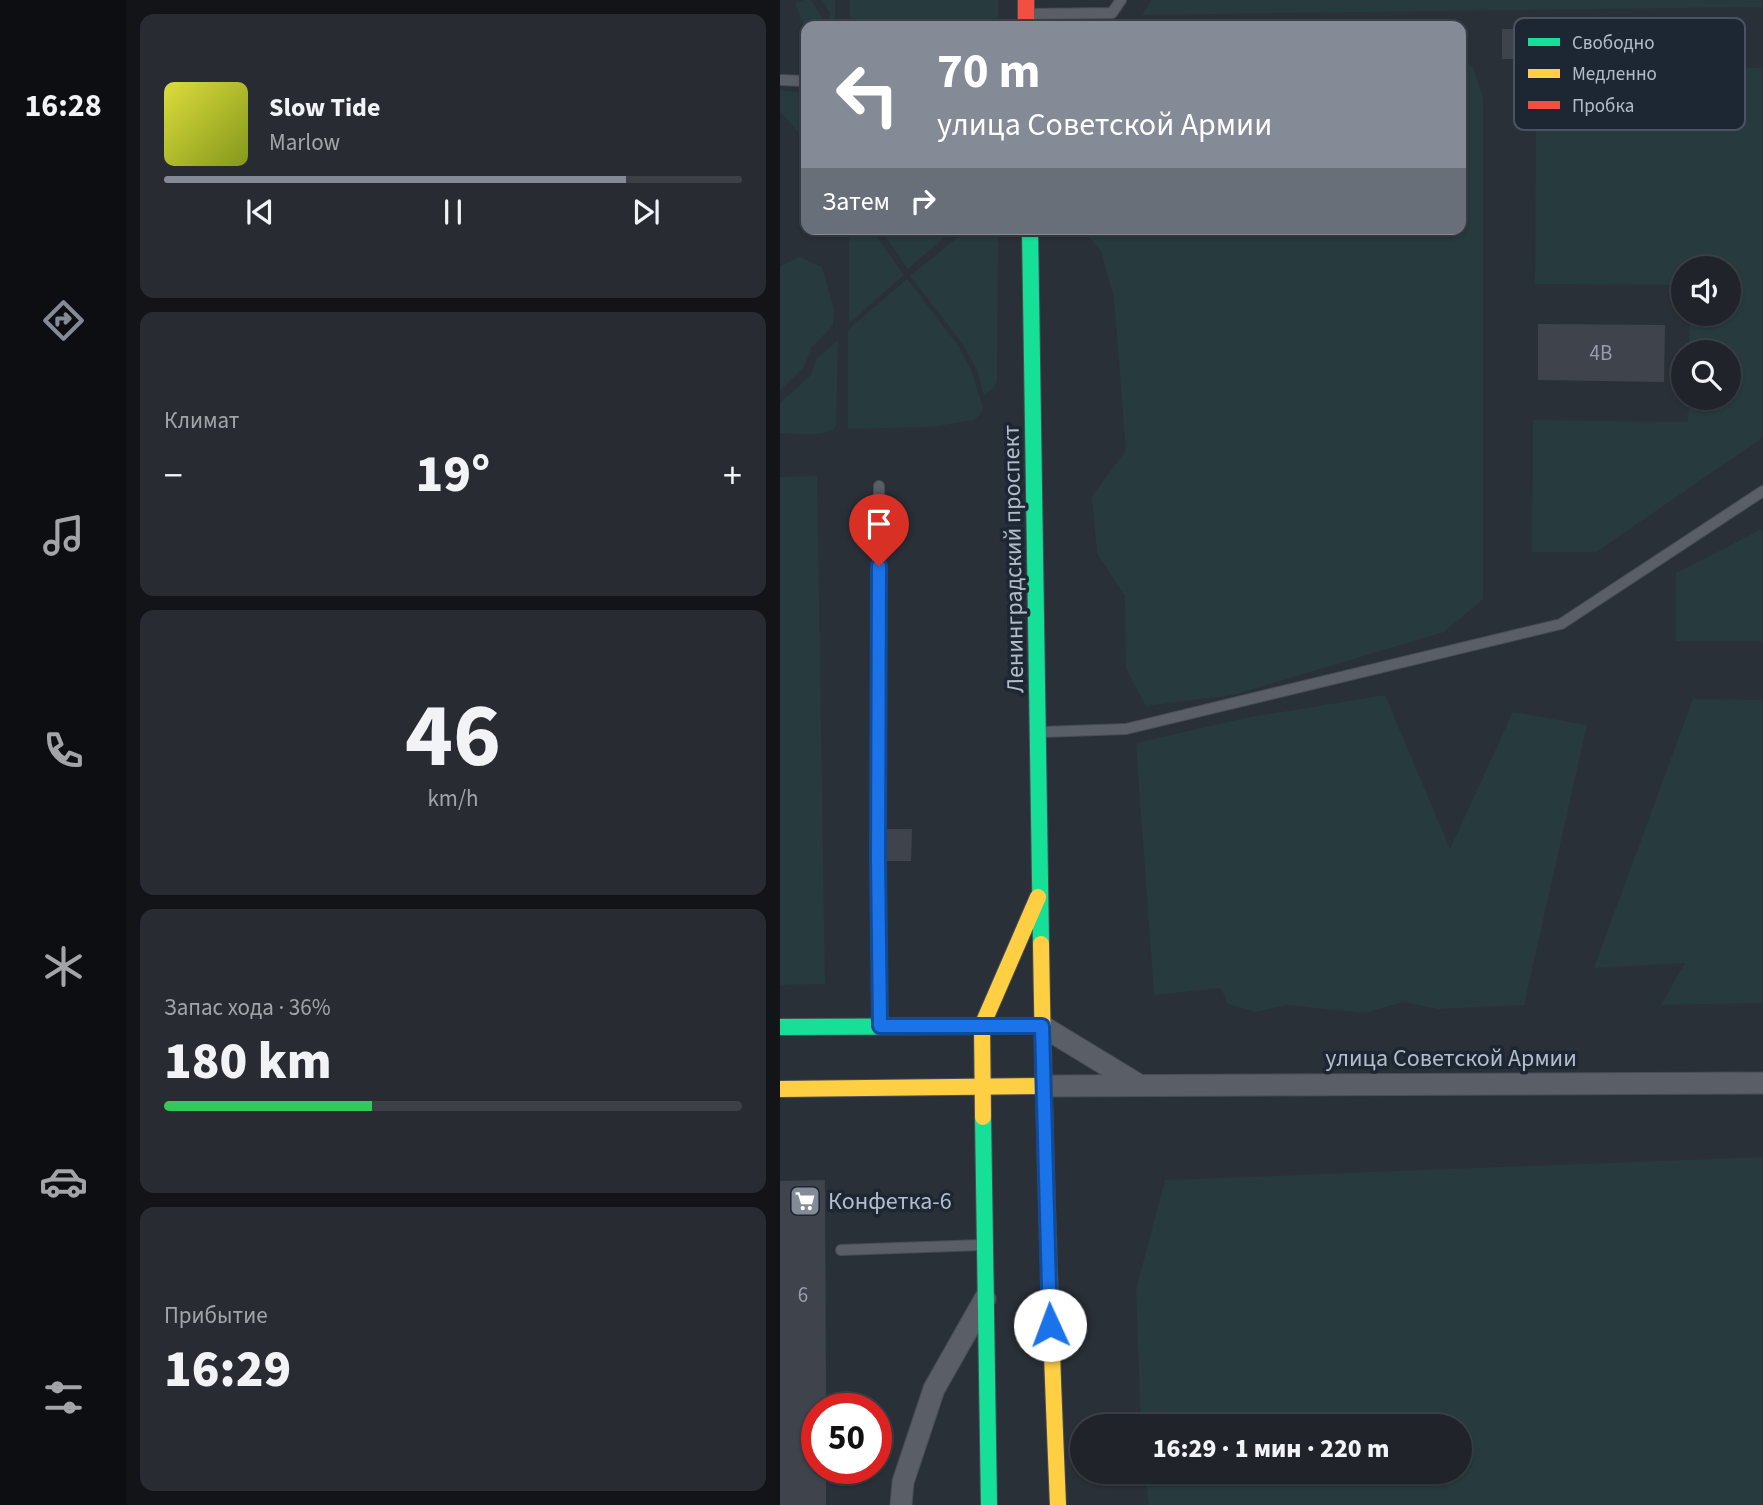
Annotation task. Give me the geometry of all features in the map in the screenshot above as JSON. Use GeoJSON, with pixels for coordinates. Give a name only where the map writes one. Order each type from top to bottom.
{"type":"FeatureCollection","features":[{"type":"Feature","properties":{"kind":"main road","name":"Ленинградский проспект"},"geometry":{"type":"LineString","coordinates":[[1030,235],[1043,1086],[1058,1505]]}},
{"type":"Feature","properties":{"kind":"main road","name":"Ленинградский проспект"},"geometry":{"type":"LineString","coordinates":[[989,1505],[982,1026],[1042,888]]}},
{"type":"Feature","properties":{"kind":"main road"},"geometry":{"type":"LineString","coordinates":[[780,1027],[1042,1026]]}},
{"type":"Feature","properties":{"kind":"main road","name":"улица Советской Армии"},"geometry":{"type":"LineString","coordinates":[[780,1088],[1043,1086]]}},
{"type":"Feature","properties":{"kind":"street"},"geometry":{"type":"LineString","coordinates":[[1042,1026],[1139,1085]]}},
{"type":"Feature","properties":{"kind":"street","name":"улица Советской Армии"},"geometry":{"type":"LineString","coordinates":[[1043,1086],[1762,1083]]}},
{"type":"Feature","properties":{"kind":"street"},"geometry":{"type":"LineString","coordinates":[[901,1505],[903,1482],[934,1389],[985,1297]]}},
{"type":"Feature","properties":{"kind":"lane"},"geometry":{"type":"LineString","coordinates":[[1026,14],[1112,13],[1121,0]]}},
{"type":"Feature","properties":{"kind":"lane"},"geometry":{"type":"LineString","coordinates":[[780,80],[801,81]]}},
{"type":"Feature","properties":{"kind":"lane"},"geometry":{"type":"LineString","coordinates":[[879,486],[880,1026]]}},
{"type":"Feature","properties":{"kind":"lane"},"geometry":{"type":"LineString","coordinates":[[1039,732],[1126,729],[1561,624],[1762,491]]}},
{"type":"Feature","properties":{"kind":"lane"},"geometry":{"type":"LineString","coordinates":[[841,1250],[985,1245]]}},
{"type":"Feature","properties":{"kind":"green space"},"geometry":{"type":"Polygon","coordinates":[[[810,0],[825,21],[802,21],[795,3],[810,0]]]}},
{"type":"Feature","properties":{"kind":"green space"},"geometry":{"type":"Polygon","coordinates":[[[822,0],[835,0],[835,21],[829,21],[830,13],[822,0]]]}},
{"type":"Feature","properties":{"kind":"green space"},"geometry":{"type":"Polygon","coordinates":[[[850,0],[998,0],[998,21],[850,21],[850,0]]]}},
{"type":"Feature","properties":{"kind":"green space"},"geometry":{"type":"Polygon","coordinates":[[[1151,0],[1762,0],[1763,7],[1142,15],[1151,0]]]}},
{"type":"Feature","properties":{"kind":"green space"},"geometry":{"type":"Polygon","coordinates":[[[1466,62],[1473,68],[1483,98],[1483,599],[1444,632],[1233,695],[1146,706],[1126,669],[1125,596],[1097,553],[1092,496],[1126,450],[1114,299],[1101,251],[1087,235],[1466,235],[1466,62]]]}},
{"type":"Feature","properties":{"kind":"green space"},"geometry":{"type":"Polygon","coordinates":[[[1745,68],[1762,68],[1762,438],[1596,552],[1532,552],[1533,420],[1688,422],[1688,410],[1741,410],[1741,340],[1689,340],[1690,326],[1741,326],[1741,256],[1671,256],[1671,285],[1535,284],[1536,130],[1745,130],[1745,68]]]}},
{"type":"Feature","properties":{"kind":"green space"},"geometry":{"type":"Polygon","coordinates":[[[780,90],[801,92],[801,135],[780,112],[780,90]]]}},
{"type":"Feature","properties":{"kind":"green space"},"geometry":{"type":"Polygon","coordinates":[[[849,235],[875,235],[904,275],[849,323],[849,235]]]}},
{"type":"Feature","properties":{"kind":"green space"},"geometry":{"type":"Polygon","coordinates":[[[884,235],[947,235],[908,269],[884,235]]]}},
{"type":"Feature","properties":{"kind":"green space"},"geometry":{"type":"Polygon","coordinates":[[[998,235],[997,381],[993,389],[984,394],[977,370],[963,344],[910,276],[959,236],[998,235]]]}},
{"type":"Feature","properties":{"kind":"green space"},"geometry":{"type":"Polygon","coordinates":[[[799,257],[822,267],[834,309],[833,325],[811,348],[804,367],[780,390],[780,266],[799,257]]]}},
{"type":"Feature","properties":{"kind":"green space"},"geometry":{"type":"Polygon","coordinates":[[[907,279],[959,347],[972,372],[983,408],[980,415],[973,420],[932,427],[848,429],[848,330],[907,279]]]}},
{"type":"Feature","properties":{"kind":"green space"},"geometry":{"type":"Polygon","coordinates":[[[838,340],[836,426],[818,434],[780,433],[780,403],[811,375],[817,358],[838,340]]]}},
{"type":"Feature","properties":{"kind":"green space"},"geometry":{"type":"Polygon","coordinates":[[[817,476],[825,984],[780,985],[780,477],[817,476]]]}},
{"type":"Feature","properties":{"kind":"green space"},"geometry":{"type":"Polygon","coordinates":[[[1762,529],[1762,641],[1676,641],[1676,573],[1762,529]]]}},
{"type":"Feature","properties":{"kind":"green space"},"geometry":{"type":"Polygon","coordinates":[[[1385,695],[1450,849],[1513,712],[1587,725],[1524,1005],[1438,1009],[1403,1002],[1364,1013],[1287,1005],[1256,1012],[1228,1004],[1221,988],[1154,995],[1136,743],[1245,718],[1385,695]]]}},
{"type":"Feature","properties":{"kind":"green space"},"geometry":{"type":"Polygon","coordinates":[[[1693,699],[1762,700],[1762,1003],[1661,1005],[1685,963],[1594,968],[1693,699]]]}},
{"type":"Feature","properties":{"kind":"green space"},"geometry":{"type":"Polygon","coordinates":[[[1762,1157],[1762,1505],[1149,1505],[1146,1484],[1472,1484],[1472,1414],[1141,1414],[1136,1290],[1165,1180],[1762,1157]]]}},
{"type":"Feature","properties":{"kind":"building"},"geometry":{"type":"Polygon","coordinates":[[[1502,29],[1514,29],[1514,59],[1502,59],[1502,29]]]}},
{"type":"Feature","properties":{"kind":"building"},"geometry":{"type":"Polygon","coordinates":[[[1538,324],[1665,325],[1664,382],[1538,380],[1538,324]]]}},
{"type":"Feature","properties":{"kind":"building"},"geometry":{"type":"Polygon","coordinates":[[[883,829],[912,829],[911,861],[883,861],[883,829]]]}},
{"type":"Feature","properties":{"kind":"building"},"geometry":{"type":"Polygon","coordinates":[[[825,1180],[826,1393],[801,1393],[801,1484],[826,1484],[826,1505],[780,1505],[780,1181],[825,1180]]]}},
{"type":"Feature","properties":{"kind":"traffic: fast"},"geometry":{"type":"LineString","coordinates":[[1030,235],[1041,944]]}},
{"type":"Feature","properties":{"kind":"traffic: fast"},"geometry":{"type":"LineString","coordinates":[[780,1027],[1042,1026]]}},
{"type":"Feature","properties":{"kind":"traffic: fast"},"geometry":{"type":"LineString","coordinates":[[983,1117],[989,1505]]}},
{"type":"Feature","properties":{"kind":"traffic: slow"},"geometry":{"type":"LineString","coordinates":[[983,1117],[982,1026],[1038,897]]}},
{"type":"Feature","properties":{"kind":"traffic: slow"},"geometry":{"type":"LineString","coordinates":[[1041,944],[1058,1505]]}},
{"type":"Feature","properties":{"kind":"traffic: slow"},"geometry":{"type":"LineString","coordinates":[[780,1089],[1043,1086]]}},
{"type":"Feature","properties":{"kind":"traffic: jam"},"geometry":{"type":"LineString","coordinates":[[1026,0],[1026,21]]}},
{"type":"Feature","properties":{"kind":"place","name":"Конфетка-6"},"geometry":{"type":"Point","coordinates":[805,1201]}},
{"type":"Feature","properties":{"kind":"route"},"geometry":{"type":"LineString","coordinates":[[879,566],[880,1026],[1042,1026],[1050,1325]]}}]}
